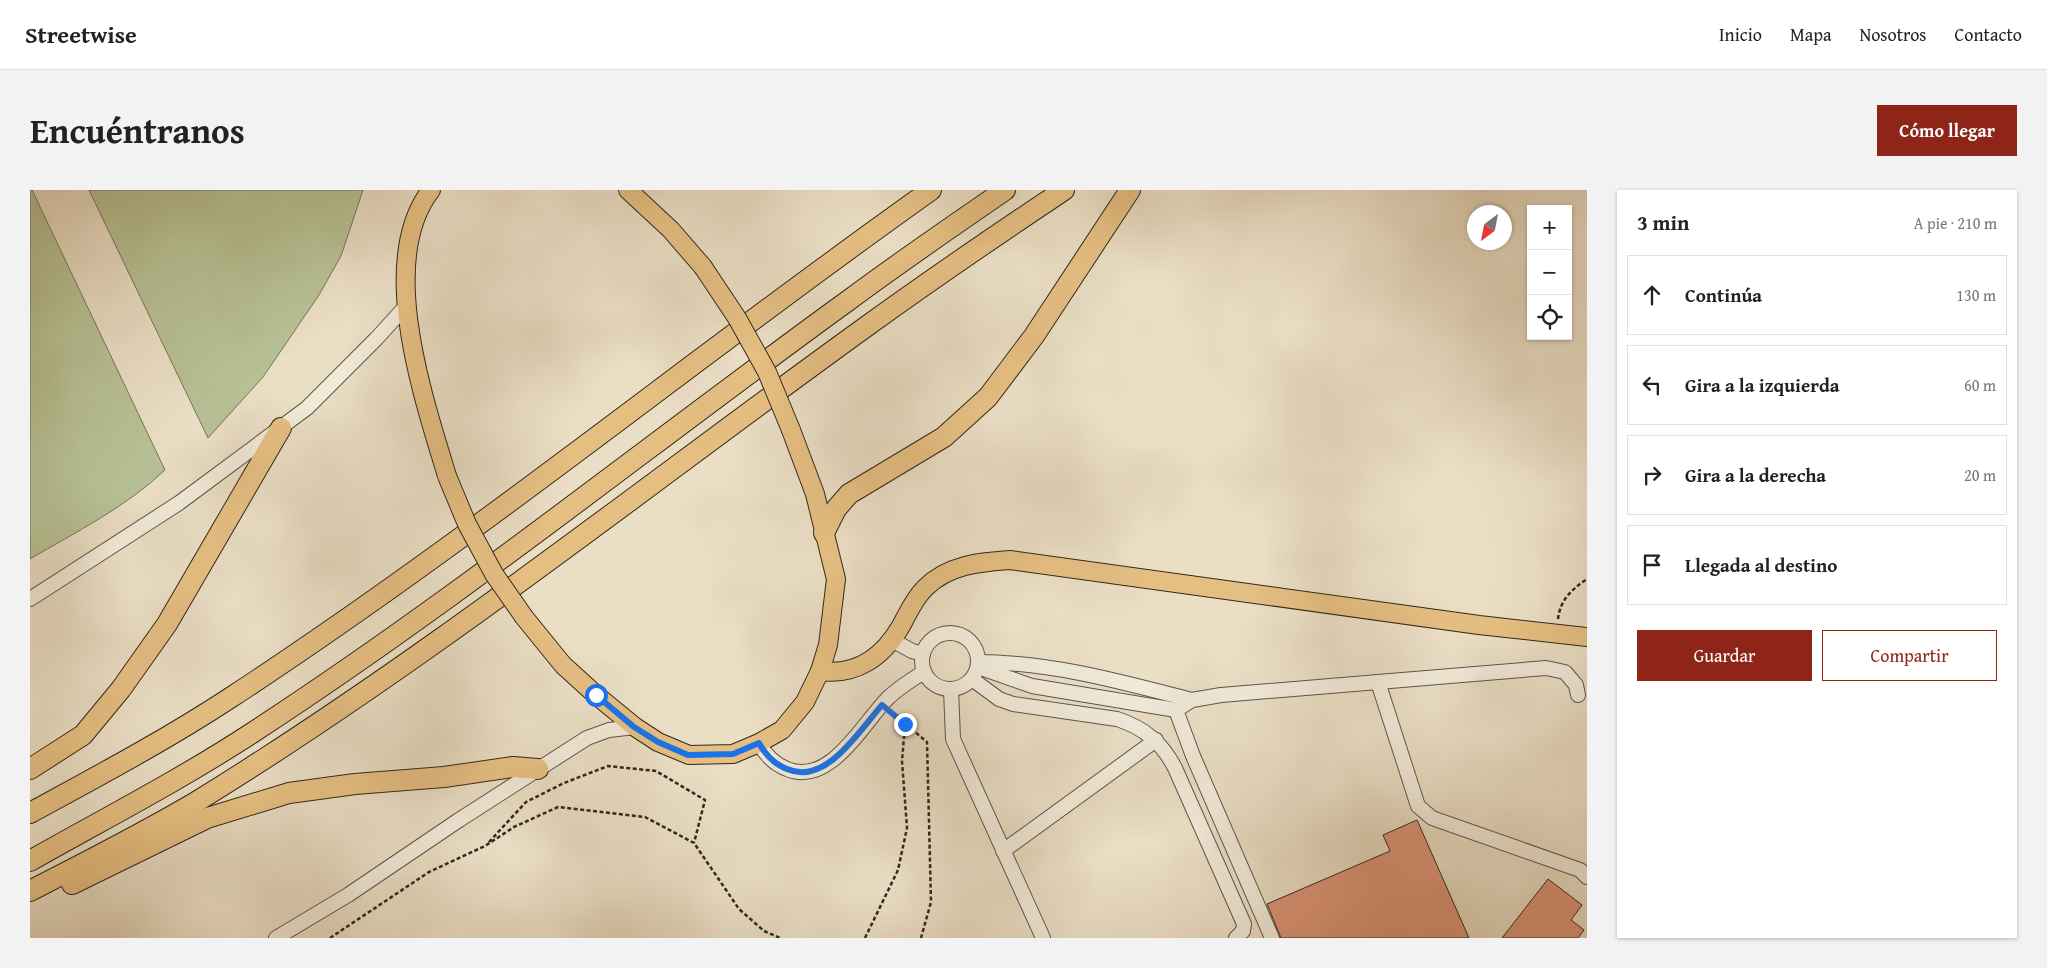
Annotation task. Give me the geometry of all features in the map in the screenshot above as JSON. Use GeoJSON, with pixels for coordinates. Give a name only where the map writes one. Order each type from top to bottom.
{"type":"FeatureCollection","features":[{"type":"Feature","properties":{"kind":"highway"},"geometry":{"type":"LineString","coordinates":[[821,268],[914,190]]}},
{"type":"Feature","properties":{"kind":"highway"},"geometry":{"type":"LineString","coordinates":[[30,813],[157,744],[341,624],[463,537],[821,268],[931,190]]}},
{"type":"Feature","properties":{"kind":"highway"},"geometry":{"type":"LineString","coordinates":[[30,861],[179,777],[250,734],[367,656],[477,578],[850,299],[1005,190]]}},
{"type":"Feature","properties":{"kind":"highway"},"geometry":{"type":"LineString","coordinates":[[30,891],[144,832],[194,803],[264,759],[385,677],[495,602],[870,324],[1064,190]]}},
{"type":"Feature","properties":{"kind":"highway"},"geometry":{"type":"LineString","coordinates":[[824,533],[836,509],[849,494],[944,437],[988,397],[1034,336],[1130,190]]}},
{"type":"Feature","properties":{"kind":"highway"},"geometry":{"type":"LineString","coordinates":[[30,769],[83,735],[121,689],[167,624],[281,428]]}},
{"type":"Feature","properties":{"kind":"highway"},"geometry":{"type":"LineString","coordinates":[[30,905],[207,818],[290,793],[355,784],[444,777],[513,766],[538,769]]}},
{"type":"Feature","properties":{"kind":"main road"},"geometry":{"type":"LineString","coordinates":[[431,190],[424,199],[410,231],[406,306],[413,350],[447,476],[468,524],[494,574],[524,617],[564,664],[634,727],[658,742],[688,755],[733,754],[759,743],[782,730],[805,702],[820,672],[828,645],[836,579],[815,494],[767,372],[737,318],[703,267],[671,230],[628,190]]}},
{"type":"Feature","properties":{"kind":"main road"},"geometry":{"type":"LineString","coordinates":[[820,672],[850,671],[861,667],[874,658],[892,640],[914,601],[925,588],[939,577],[956,568],[980,562],[1010,560],[1478,625],[1587,637]]}},
{"type":"Feature","properties":{"kind":"street"},"geometry":{"type":"LineString","coordinates":[[30,599],[179,503],[308,408],[406,306]]}},
{"type":"Feature","properties":{"kind":"street"},"geometry":{"type":"LineString","coordinates":[[1192,700],[1098,676],[1004,662],[976,670],[958,688],[951,689],[935,684],[924,672],[923,654],[933,639],[950,633],[959,634],[973,645],[976,670],[999,699],[1014,704],[1118,719],[1129,723],[1156,740],[1167,752],[1175,768],[1244,924],[1243,932],[1236,938]]}},
{"type":"Feature","properties":{"kind":"street"},"geometry":{"type":"LineString","coordinates":[[892,640],[907,649],[923,654]]}},
{"type":"Feature","properties":{"kind":"street"},"geometry":{"type":"LineString","coordinates":[[976,670],[1032,686],[1176,710],[1192,700],[1221,695],[1546,668],[1565,672],[1576,685],[1578,695]]}},
{"type":"Feature","properties":{"kind":"street"},"geometry":{"type":"LineString","coordinates":[[759,743],[766,755],[776,764],[788,770],[805,773],[822,768],[834,760],[898,689],[924,672]]}},
{"type":"Feature","properties":{"kind":"street"},"geometry":{"type":"LineString","coordinates":[[1378,682],[1418,806],[1432,818],[1580,870],[1587,877]]}},
{"type":"Feature","properties":{"kind":"street"},"geometry":{"type":"LineString","coordinates":[[951,689],[953,739],[1043,938]]}},
{"type":"Feature","properties":{"kind":"street"},"geometry":{"type":"LineString","coordinates":[[1176,710],[1193,756],[1272,938]]}},
{"type":"Feature","properties":{"kind":"street"},"geometry":{"type":"LineString","coordinates":[[276,938],[348,895],[459,820],[587,738],[609,730],[634,727]]}},
{"type":"Feature","properties":{"kind":"street"},"geometry":{"type":"LineString","coordinates":[[1003,851],[1156,740]]}},
{"type":"Feature","properties":{"kind":"path"},"geometry":{"type":"LineString","coordinates":[[1557,633],[1559,608],[1571,590],[1587,579]]}},
{"type":"Feature","properties":{"kind":"path"},"geometry":{"type":"LineString","coordinates":[[882,705],[927,742],[931,902],[921,938]]}},
{"type":"Feature","properties":{"kind":"path"},"geometry":{"type":"LineString","coordinates":[[865,938],[898,870],[907,828],[902,761],[905,724]]}},
{"type":"Feature","properties":{"kind":"path"},"geometry":{"type":"LineString","coordinates":[[484,846],[526,802],[564,783],[608,766],[656,771],[705,800],[694,843]]}},
{"type":"Feature","properties":{"kind":"path"},"geometry":{"type":"LineString","coordinates":[[330,938],[429,872],[484,846],[514,827],[558,807],[645,817],[694,843],[739,909],[764,931],[780,938]]}},
{"type":"Feature","properties":{"kind":"green space"},"geometry":{"type":"Polygon","coordinates":[[[30,190],[32,190],[165,470],[134,496],[83,529],[30,559],[30,190]]]}},
{"type":"Feature","properties":{"kind":"green space"},"geometry":{"type":"Polygon","coordinates":[[[89,190],[363,190],[341,256],[319,295],[263,377],[208,438],[89,190]]]}},
{"type":"Feature","properties":{"kind":"building"},"geometry":{"type":"Polygon","coordinates":[[[1417,820],[1469,938],[1281,938],[1267,904],[1390,851],[1383,835],[1417,820]]]}},
{"type":"Feature","properties":{"kind":"building"},"geometry":{"type":"Polygon","coordinates":[[[1548,879],[1582,905],[1571,920],[1584,930],[1578,938],[1502,938],[1548,879]]]}},
{"type":"Feature","properties":{"kind":"route"},"geometry":{"type":"LineString","coordinates":[[596,695],[634,727],[658,742],[688,755],[733,754],[759,743],[766,755],[776,764],[788,770],[805,773],[822,768],[834,760],[882,705],[905,724]]}}]}
